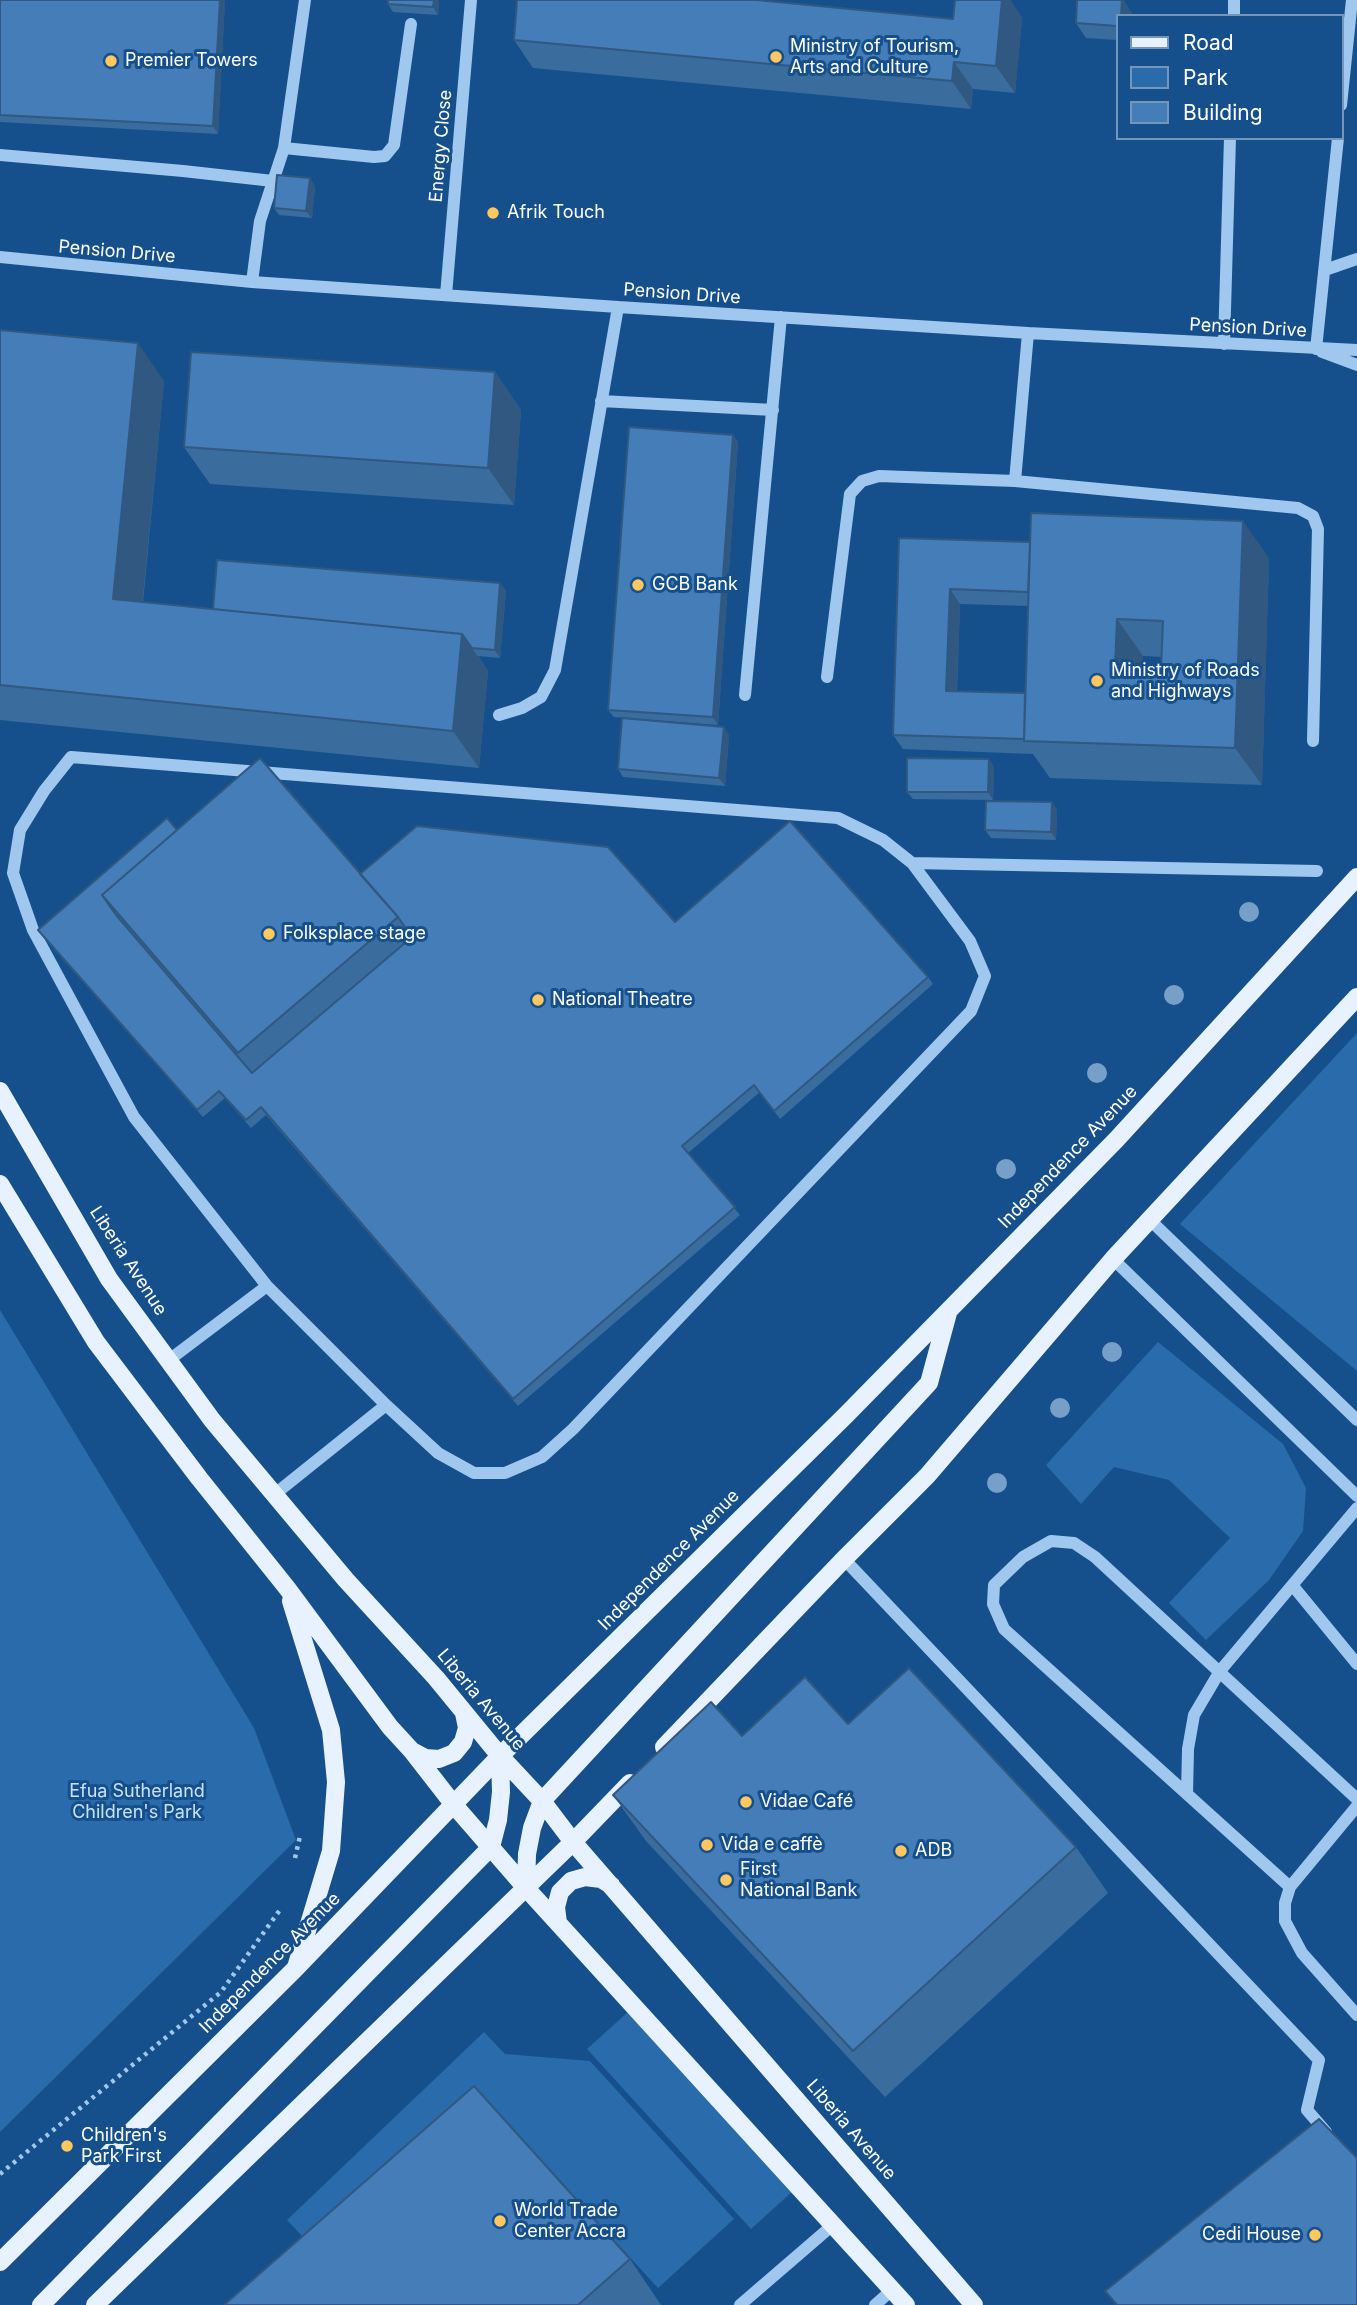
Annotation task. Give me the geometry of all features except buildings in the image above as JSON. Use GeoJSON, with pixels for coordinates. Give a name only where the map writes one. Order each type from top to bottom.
{"type":"FeatureCollection","features":[{"type":"Feature","properties":{"kind":"main road","name":"Independence Avenue"},"geometry":{"type":"LineString","coordinates":[[0,2262],[296,1968],[499,1756],[846,1415],[1116,1140],[1357,877]]}},
{"type":"Feature","properties":{"kind":"main road"},"geometry":{"type":"LineString","coordinates":[[95,2305],[573,1842],[927,1476],[1113,1259],[1357,996]]}},
{"type":"Feature","properties":{"kind":"main road","name":"Liberia Avenue"},"geometry":{"type":"LineString","coordinates":[[0,1090],[109,1279],[212,1419],[345,1580],[436,1678],[499,1756],[541,1801],[573,1842],[974,2305]]}},
{"type":"Feature","properties":{"kind":"main road"},"geometry":{"type":"LineString","coordinates":[[0,1184],[96,1342],[287,1588],[390,1727],[526,1888],[906,2305]]}},
{"type":"Feature","properties":{"kind":"main road"},"geometry":{"type":"LineString","coordinates":[[526,1888],[527,1854],[541,1801],[929,1383],[949,1310]]}},
{"type":"Feature","properties":{"kind":"main road"},"geometry":{"type":"LineString","coordinates":[[287,1588],[331,1730],[336,1782],[331,1851],[296,1968]]}},
{"type":"Feature","properties":{"kind":"main road"},"geometry":{"type":"LineString","coordinates":[[412,1751],[425,1758],[439,1759],[454,1753],[463,1742],[467,1728],[464,1713]]}},
{"type":"Feature","properties":{"kind":"main road"},"geometry":{"type":"LineString","coordinates":[[41,2305],[491,1847],[498,1821],[501,1792],[499,1756]]}},
{"type":"Feature","properties":{"kind":"main road"},"geometry":{"type":"LineString","coordinates":[[558,1923],[556,1907],[560,1892],[570,1881],[585,1877],[601,1879],[614,1887]]}},
{"type":"Feature","properties":{"kind":"street"},"geometry":{"type":"LineString","coordinates":[[252,282],[260,221],[284,148],[305,0]]}},
{"type":"Feature","properties":{"kind":"street","name":"Energy Close"},"geometry":{"type":"LineString","coordinates":[[446,295],[471,0]]}},
{"type":"Feature","properties":{"kind":"street"},"geometry":{"type":"LineString","coordinates":[[1343,86],[1352,0]]}},
{"type":"Feature","properties":{"kind":"street"},"geometry":{"type":"LineString","coordinates":[[284,148],[385,156],[394,145],[411,23]]}},
{"type":"Feature","properties":{"kind":"street"},"geometry":{"type":"LineString","coordinates":[[1224,344],[1230,140]]}},
{"type":"Feature","properties":{"kind":"street"},"geometry":{"type":"LineString","coordinates":[[1338,140],[1315,349],[1357,365]]}},
{"type":"Feature","properties":{"kind":"street"},"geometry":{"type":"LineString","coordinates":[[0,155],[183,170],[273,181]]}},
{"type":"Feature","properties":{"kind":"street","name":"Pension Drive"},"geometry":{"type":"LineString","coordinates":[[2,259],[252,282],[618,307],[1028,333],[1357,349]]}},
{"type":"Feature","properties":{"kind":"street"},"geometry":{"type":"LineString","coordinates":[[1325,270],[1357,259]]}},
{"type":"Feature","properties":{"kind":"street"},"geometry":{"type":"LineString","coordinates":[[499,715],[522,708],[541,697],[555,670],[618,307]]}},
{"type":"Feature","properties":{"kind":"street"},"geometry":{"type":"LineString","coordinates":[[745,695],[781,317]]}},
{"type":"Feature","properties":{"kind":"street"},"geometry":{"type":"LineString","coordinates":[[1015,481],[1028,333]]}},
{"type":"Feature","properties":{"kind":"street"},"geometry":{"type":"LineString","coordinates":[[601,401],[773,410]]}},
{"type":"Feature","properties":{"kind":"street"},"geometry":{"type":"LineString","coordinates":[[827,677],[850,494],[862,481],[878,477],[1015,481],[1298,508],[1312,516],[1318,529],[1313,741]]}},
{"type":"Feature","properties":{"kind":"street"},"geometry":{"type":"LineString","coordinates":[[71,757],[838,818],[883,841],[912,863],[970,941],[985,976],[971,1011],[573,1429],[542,1457],[505,1472],[474,1473],[438,1453],[267,1286],[134,1117],[33,930],[13,873],[20,830],[44,791],[71,757]]}},
{"type":"Feature","properties":{"kind":"street"},"geometry":{"type":"LineString","coordinates":[[912,863],[1317,871]]}},
{"type":"Feature","properties":{"kind":"street"},"geometry":{"type":"LineString","coordinates":[[1149,1219],[1357,1420]]}},
{"type":"Feature","properties":{"kind":"street"},"geometry":{"type":"LineString","coordinates":[[1113,1259],[1357,1496]]}},
{"type":"Feature","properties":{"kind":"street"},"geometry":{"type":"LineString","coordinates":[[169,1360],[267,1286]]}},
{"type":"Feature","properties":{"kind":"street"},"geometry":{"type":"LineString","coordinates":[[275,1494],[386,1405]]}},
{"type":"Feature","properties":{"kind":"street"},"geometry":{"type":"LineString","coordinates":[[1187,1794],[1188,1749],[1194,1715],[1220,1671],[1357,1508]]}},
{"type":"Feature","properties":{"kind":"street"},"geometry":{"type":"LineString","coordinates":[[1290,1887],[1004,1629],[993,1604],[994,1585],[1023,1557],[1051,1541],[1074,1542],[1096,1557],[1357,1799]]}},
{"type":"Feature","properties":{"kind":"street"},"geometry":{"type":"LineString","coordinates":[[844,1559],[1319,2060],[1307,2110],[1339,2146]]}},
{"type":"Feature","properties":{"kind":"street"},"geometry":{"type":"LineString","coordinates":[[1293,1586],[1357,1664]]}},
{"type":"Feature","properties":{"kind":"street"},"geometry":{"type":"LineString","coordinates":[[1357,1806],[1290,1887],[1285,1903],[1285,1921],[1302,1952],[1357,2015]]}},
{"type":"Feature","properties":{"kind":"street"},"geometry":{"type":"LineString","coordinates":[[740,2305],[834,2224]]}},
{"type":"Feature","properties":{"kind":"street"},"geometry":{"type":"LineString","coordinates":[[875,2305],[892,2290]]}},
{"type":"Feature","properties":{"kind":"path"},"geometry":{"type":"LineString","coordinates":[[294,1863],[302,1826]]}},
{"type":"Feature","properties":{"kind":"path"},"geometry":{"type":"LineString","coordinates":[[0,2174],[221,1992],[286,1900]]}},
{"type":"Feature","properties":{"kind":"green space"},"geometry":{"type":"Polygon","coordinates":[[[1357,1033],[1357,1371],[1180,1224],[1357,1033]]]}},
{"type":"Feature","properties":{"kind":"green space","name":"Efua Sutherland Children's Park"},"geometry":{"type":"Polygon","coordinates":[[[0,1310],[254,1728],[296,1840],[0,2132],[0,1310]]]}},
{"type":"Feature","properties":{"kind":"green space"},"geometry":{"type":"Polygon","coordinates":[[[1158,1342],[1283,1444],[1306,1488],[1303,1531],[1269,1580],[1206,1640],[1169,1603],[1230,1538],[1169,1480],[1114,1467],[1081,1504],[1046,1465],[1158,1342]]]}},
{"type":"Feature","properties":{"kind":"green space"},"geometry":{"type":"Polygon","coordinates":[[[628,2012],[793,2191],[751,2229],[587,2049],[628,2012]]]}},
{"type":"Feature","properties":{"kind":"green space"},"geometry":{"type":"Polygon","coordinates":[[[484,2032],[505,2054],[590,2061],[734,2219],[658,2288],[510,2127],[257,2278],[302,2236],[287,2220],[484,2032]]]}},
{"type":"Feature","properties":{"kind":"place","name":"Ministry of Tourism, Arts and Culture"},"geometry":{"type":"Point","coordinates":[776,57]}},
{"type":"Feature","properties":{"kind":"place","name":"Premier Towers"},"geometry":{"type":"Point","coordinates":[111,61]}},
{"type":"Feature","properties":{"kind":"place","name":"Afrik Touch"},"geometry":{"type":"Point","coordinates":[493,213]}},
{"type":"Feature","properties":{"kind":"place","name":"GCB Bank"},"geometry":{"type":"Point","coordinates":[638,585]}},
{"type":"Feature","properties":{"kind":"place","name":"Ministry of Roads and Highways"},"geometry":{"type":"Point","coordinates":[1097,681]}},
{"type":"Feature","properties":{"kind":"place","name":"Folksplace stage"},"geometry":{"type":"Point","coordinates":[269,934]}},
{"type":"Feature","properties":{"kind":"place","name":"National Theatre"},"geometry":{"type":"Point","coordinates":[538,1000]}},
{"type":"Feature","properties":{"kind":"place","name":"Vidae Café"},"geometry":{"type":"Point","coordinates":[746,1802]}},
{"type":"Feature","properties":{"kind":"place","name":"Vida e caffè"},"geometry":{"type":"Point","coordinates":[707,1845]}},
{"type":"Feature","properties":{"kind":"place","name":"ADB"},"geometry":{"type":"Point","coordinates":[901,1851]}},
{"type":"Feature","properties":{"kind":"place","name":"First National Bank"},"geometry":{"type":"Point","coordinates":[726,1880]}},
{"type":"Feature","properties":{"kind":"place","name":"Children's Park First"},"geometry":{"type":"Point","coordinates":[67,2146]}},
{"type":"Feature","properties":{"kind":"place","name":"World Trade Center Accra"},"geometry":{"type":"Point","coordinates":[500,2221]}},
{"type":"Feature","properties":{"kind":"place","name":"Cedi House"},"geometry":{"type":"Point","coordinates":[1315,2235]}}]}
